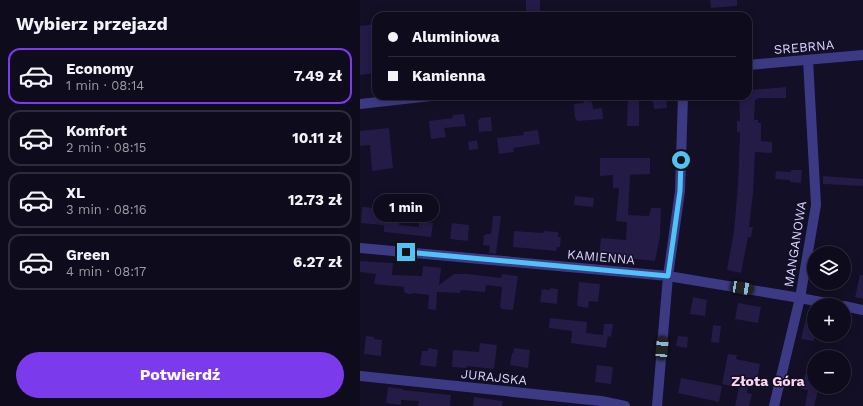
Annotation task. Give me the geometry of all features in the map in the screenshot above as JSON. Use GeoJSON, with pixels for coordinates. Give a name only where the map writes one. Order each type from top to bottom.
{"type":"FeatureCollection","features":[{"type":"Feature","properties":{"kind":"street","name":"SREBRNA"},"geometry":{"type":"LineString","coordinates":[[752,64],[863,54]]}},
{"type":"Feature","properties":{"kind":"street","name":"MANGANOWA"},"geometry":{"type":"LineString","coordinates":[[774,406],[800,298],[816,205],[808,60]]}},
{"type":"Feature","properties":{"kind":"street"},"geometry":{"type":"LineString","coordinates":[[360,104],[396,100]]}},
{"type":"Feature","properties":{"kind":"street"},"geometry":{"type":"LineString","coordinates":[[657,406],[668,276],[680,191],[683,100]]}},
{"type":"Feature","properties":{"kind":"street","name":"KAMIENNA"},"geometry":{"type":"LineString","coordinates":[[360,248],[668,276],[807,299]]}},
{"type":"Feature","properties":{"kind":"street"},"geometry":{"type":"LineString","coordinates":[[851,307],[863,310]]}},
{"type":"Feature","properties":{"kind":"street","name":"JURAJSKA"},"geometry":{"type":"LineString","coordinates":[[360,376],[601,401],[625,406]]}},
{"type":"Feature","properties":{"kind":"building"},"geometry":{"type":"Polygon","coordinates":[[[526,0],[540,0],[540,12],[526,12],[526,0]]]}},
{"type":"Feature","properties":{"kind":"building"},"geometry":{"type":"Polygon","coordinates":[[[710,0],[737,0],[737,6],[711,8],[710,0]]]}},
{"type":"Feature","properties":{"kind":"building"},"geometry":{"type":"Polygon","coordinates":[[[372,24],[372,74],[360,75],[360,26],[372,24]]]}},
{"type":"Feature","properties":{"kind":"building"},"geometry":{"type":"Polygon","coordinates":[[[786,87],[786,98],[758,98],[755,100],[754,120],[758,120],[758,123],[761,123],[761,141],[772,142],[772,153],[755,152],[753,193],[749,227],[753,227],[751,237],[748,237],[741,273],[727,270],[734,231],[738,185],[740,132],[737,132],[737,121],[740,121],[739,100],[752,100],[752,90],[786,87]]]}},
{"type":"Feature","properties":{"kind":"building"},"geometry":{"type":"Polygon","coordinates":[[[583,100],[592,102],[593,109],[602,108],[603,119],[578,121],[575,118],[574,104],[584,103],[583,100]]]}},
{"type":"Feature","properties":{"kind":"building"},"geometry":{"type":"Polygon","coordinates":[[[628,100],[639,100],[639,126],[627,126],[628,100]]]}},
{"type":"Feature","properties":{"kind":"building"},"geometry":{"type":"Polygon","coordinates":[[[653,100],[666,100],[667,108],[654,109],[653,100]]]}},
{"type":"Feature","properties":{"kind":"building"},"geometry":{"type":"Polygon","coordinates":[[[464,114],[466,126],[444,128],[446,137],[431,139],[429,121],[453,118],[452,115],[464,114]]]}},
{"type":"Feature","properties":{"kind":"building"},"geometry":{"type":"Polygon","coordinates":[[[491,117],[492,131],[479,132],[478,120],[480,118],[491,117]]]}},
{"type":"Feature","properties":{"kind":"building"},"geometry":{"type":"Polygon","coordinates":[[[389,128],[393,168],[372,171],[370,145],[360,146],[360,131],[389,128]]]}},
{"type":"Feature","properties":{"kind":"building"},"geometry":{"type":"Polygon","coordinates":[[[538,130],[540,144],[513,148],[514,152],[499,154],[497,138],[524,135],[523,132],[538,130]]]}},
{"type":"Feature","properties":{"kind":"building"},"geometry":{"type":"Polygon","coordinates":[[[477,140],[478,149],[469,150],[468,142],[477,140]]]}},
{"type":"Feature","properties":{"kind":"building"},"geometry":{"type":"Polygon","coordinates":[[[600,158],[650,158],[650,174],[630,175],[628,215],[649,216],[651,208],[661,208],[660,236],[655,261],[599,255],[601,238],[626,240],[627,222],[616,221],[619,188],[613,188],[613,175],[600,176],[600,158]]]}},
{"type":"Feature","properties":{"kind":"building"},"geometry":{"type":"Polygon","coordinates":[[[791,170],[802,170],[801,183],[790,182],[790,180],[775,179],[776,171],[791,172],[791,170]]]}},
{"type":"Feature","properties":{"kind":"building"},"geometry":{"type":"Polygon","coordinates":[[[823,176],[863,179],[863,186],[823,184],[823,176]]]}},
{"type":"Feature","properties":{"kind":"building"},"geometry":{"type":"Polygon","coordinates":[[[575,196],[594,198],[593,207],[574,205],[575,196]]]}},
{"type":"Feature","properties":{"kind":"building"},"geometry":{"type":"Polygon","coordinates":[[[362,207],[374,208],[374,213],[400,216],[399,225],[419,227],[419,222],[433,223],[431,237],[384,232],[383,225],[361,223],[362,207]]]}},
{"type":"Feature","properties":{"kind":"building"},"geometry":{"type":"Polygon","coordinates":[[[493,216],[501,216],[496,254],[489,253],[490,246],[483,245],[484,235],[491,234],[493,216]]]}},
{"type":"Feature","properties":{"kind":"building"},"geometry":{"type":"Polygon","coordinates":[[[452,223],[469,225],[468,241],[450,239],[452,223]]]}},
{"type":"Feature","properties":{"kind":"building"},"geometry":{"type":"Polygon","coordinates":[[[514,231],[543,233],[544,231],[558,232],[558,237],[561,237],[560,247],[557,247],[556,251],[513,247],[514,231]]]}},
{"type":"Feature","properties":{"kind":"building"},"geometry":{"type":"Polygon","coordinates":[[[360,261],[393,263],[392,275],[422,276],[423,266],[441,268],[439,285],[454,274],[501,278],[502,274],[518,276],[513,310],[501,309],[500,307],[502,287],[486,285],[485,292],[461,290],[460,293],[437,292],[436,310],[428,309],[429,295],[413,293],[408,294],[404,292],[404,287],[374,284],[376,274],[360,272],[360,261]]]}},
{"type":"Feature","properties":{"kind":"building"},"geometry":{"type":"Polygon","coordinates":[[[860,275],[863,275],[863,299],[855,297],[860,275]]]}},
{"type":"Feature","properties":{"kind":"building"},"geometry":{"type":"Polygon","coordinates":[[[579,282],[600,284],[598,302],[589,301],[588,308],[577,306],[579,282]]]}},
{"type":"Feature","properties":{"kind":"building"},"geometry":{"type":"Polygon","coordinates":[[[550,288],[558,289],[557,304],[540,302],[542,289],[550,290],[550,288]]]}},
{"type":"Feature","properties":{"kind":"building"},"geometry":{"type":"Polygon","coordinates":[[[693,297],[707,300],[705,316],[690,314],[693,297]]]}},
{"type":"Feature","properties":{"kind":"building"},"geometry":{"type":"Polygon","coordinates":[[[738,303],[761,307],[758,323],[735,319],[738,303]]]}},
{"type":"Feature","properties":{"kind":"building"},"geometry":{"type":"Polygon","coordinates":[[[550,318],[587,322],[586,333],[603,335],[604,324],[613,324],[611,337],[608,336],[606,348],[571,343],[572,331],[549,328],[550,318]]]}},
{"type":"Feature","properties":{"kind":"building"},"geometry":{"type":"Polygon","coordinates":[[[805,322],[807,322],[807,340],[801,339],[805,322]]]}},
{"type":"Feature","properties":{"kind":"building"},"geometry":{"type":"Polygon","coordinates":[[[713,325],[721,326],[719,343],[711,342],[713,325]]]}},
{"type":"Feature","properties":{"kind":"building"},"geometry":{"type":"Polygon","coordinates":[[[366,336],[382,340],[381,356],[364,354],[366,336]]]}},
{"type":"Feature","properties":{"kind":"building"},"geometry":{"type":"Polygon","coordinates":[[[678,336],[688,337],[687,348],[676,346],[678,336]]]}},
{"type":"Feature","properties":{"kind":"building"},"geometry":{"type":"Polygon","coordinates":[[[480,343],[497,345],[494,369],[467,366],[466,368],[452,367],[453,350],[479,352],[480,343]]]}},
{"type":"Feature","properties":{"kind":"building"},"geometry":{"type":"Polygon","coordinates":[[[428,348],[438,350],[436,367],[420,365],[422,351],[428,351],[428,348]]]}},
{"type":"Feature","properties":{"kind":"building"},"geometry":{"type":"Polygon","coordinates":[[[514,348],[530,350],[528,368],[510,365],[514,348]]]}},
{"type":"Feature","properties":{"kind":"building"},"geometry":{"type":"Polygon","coordinates":[[[728,354],[737,355],[736,359],[760,364],[757,379],[750,378],[747,393],[752,394],[749,406],[735,406],[739,388],[722,384],[728,354]]]}},
{"type":"Feature","properties":{"kind":"building"},"geometry":{"type":"Polygon","coordinates":[[[597,365],[613,367],[611,384],[595,382],[597,365]]]}},
{"type":"Feature","properties":{"kind":"building"},"geometry":{"type":"Polygon","coordinates":[[[805,374],[807,375],[807,390],[801,389],[805,374]]]}},
{"type":"Feature","properties":{"kind":"building"},"geometry":{"type":"Polygon","coordinates":[[[681,378],[722,386],[719,402],[678,393],[681,378]]]}},
{"type":"Feature","properties":{"kind":"building"},"geometry":{"type":"Polygon","coordinates":[[[388,387],[403,389],[402,390],[451,395],[450,406],[418,406],[419,401],[401,400],[401,405],[386,403],[388,387]]]}},
{"type":"Feature","properties":{"kind":"building"},"geometry":{"type":"Polygon","coordinates":[[[807,394],[817,394],[814,406],[805,406],[807,394]]]}},
{"type":"Feature","properties":{"kind":"building"},"geometry":{"type":"Polygon","coordinates":[[[474,397],[503,401],[502,406],[473,406],[474,397]]]}},
{"type":"Feature","properties":{"kind":"district","name":"Złota Góra"},"geometry":{"type":"Point","coordinates":[768,381]}},
{"type":"Feature","properties":{"kind":"route"},"geometry":{"type":"LineString","coordinates":[[406,252],[668,276],[680,191],[681,160]]}}]}
